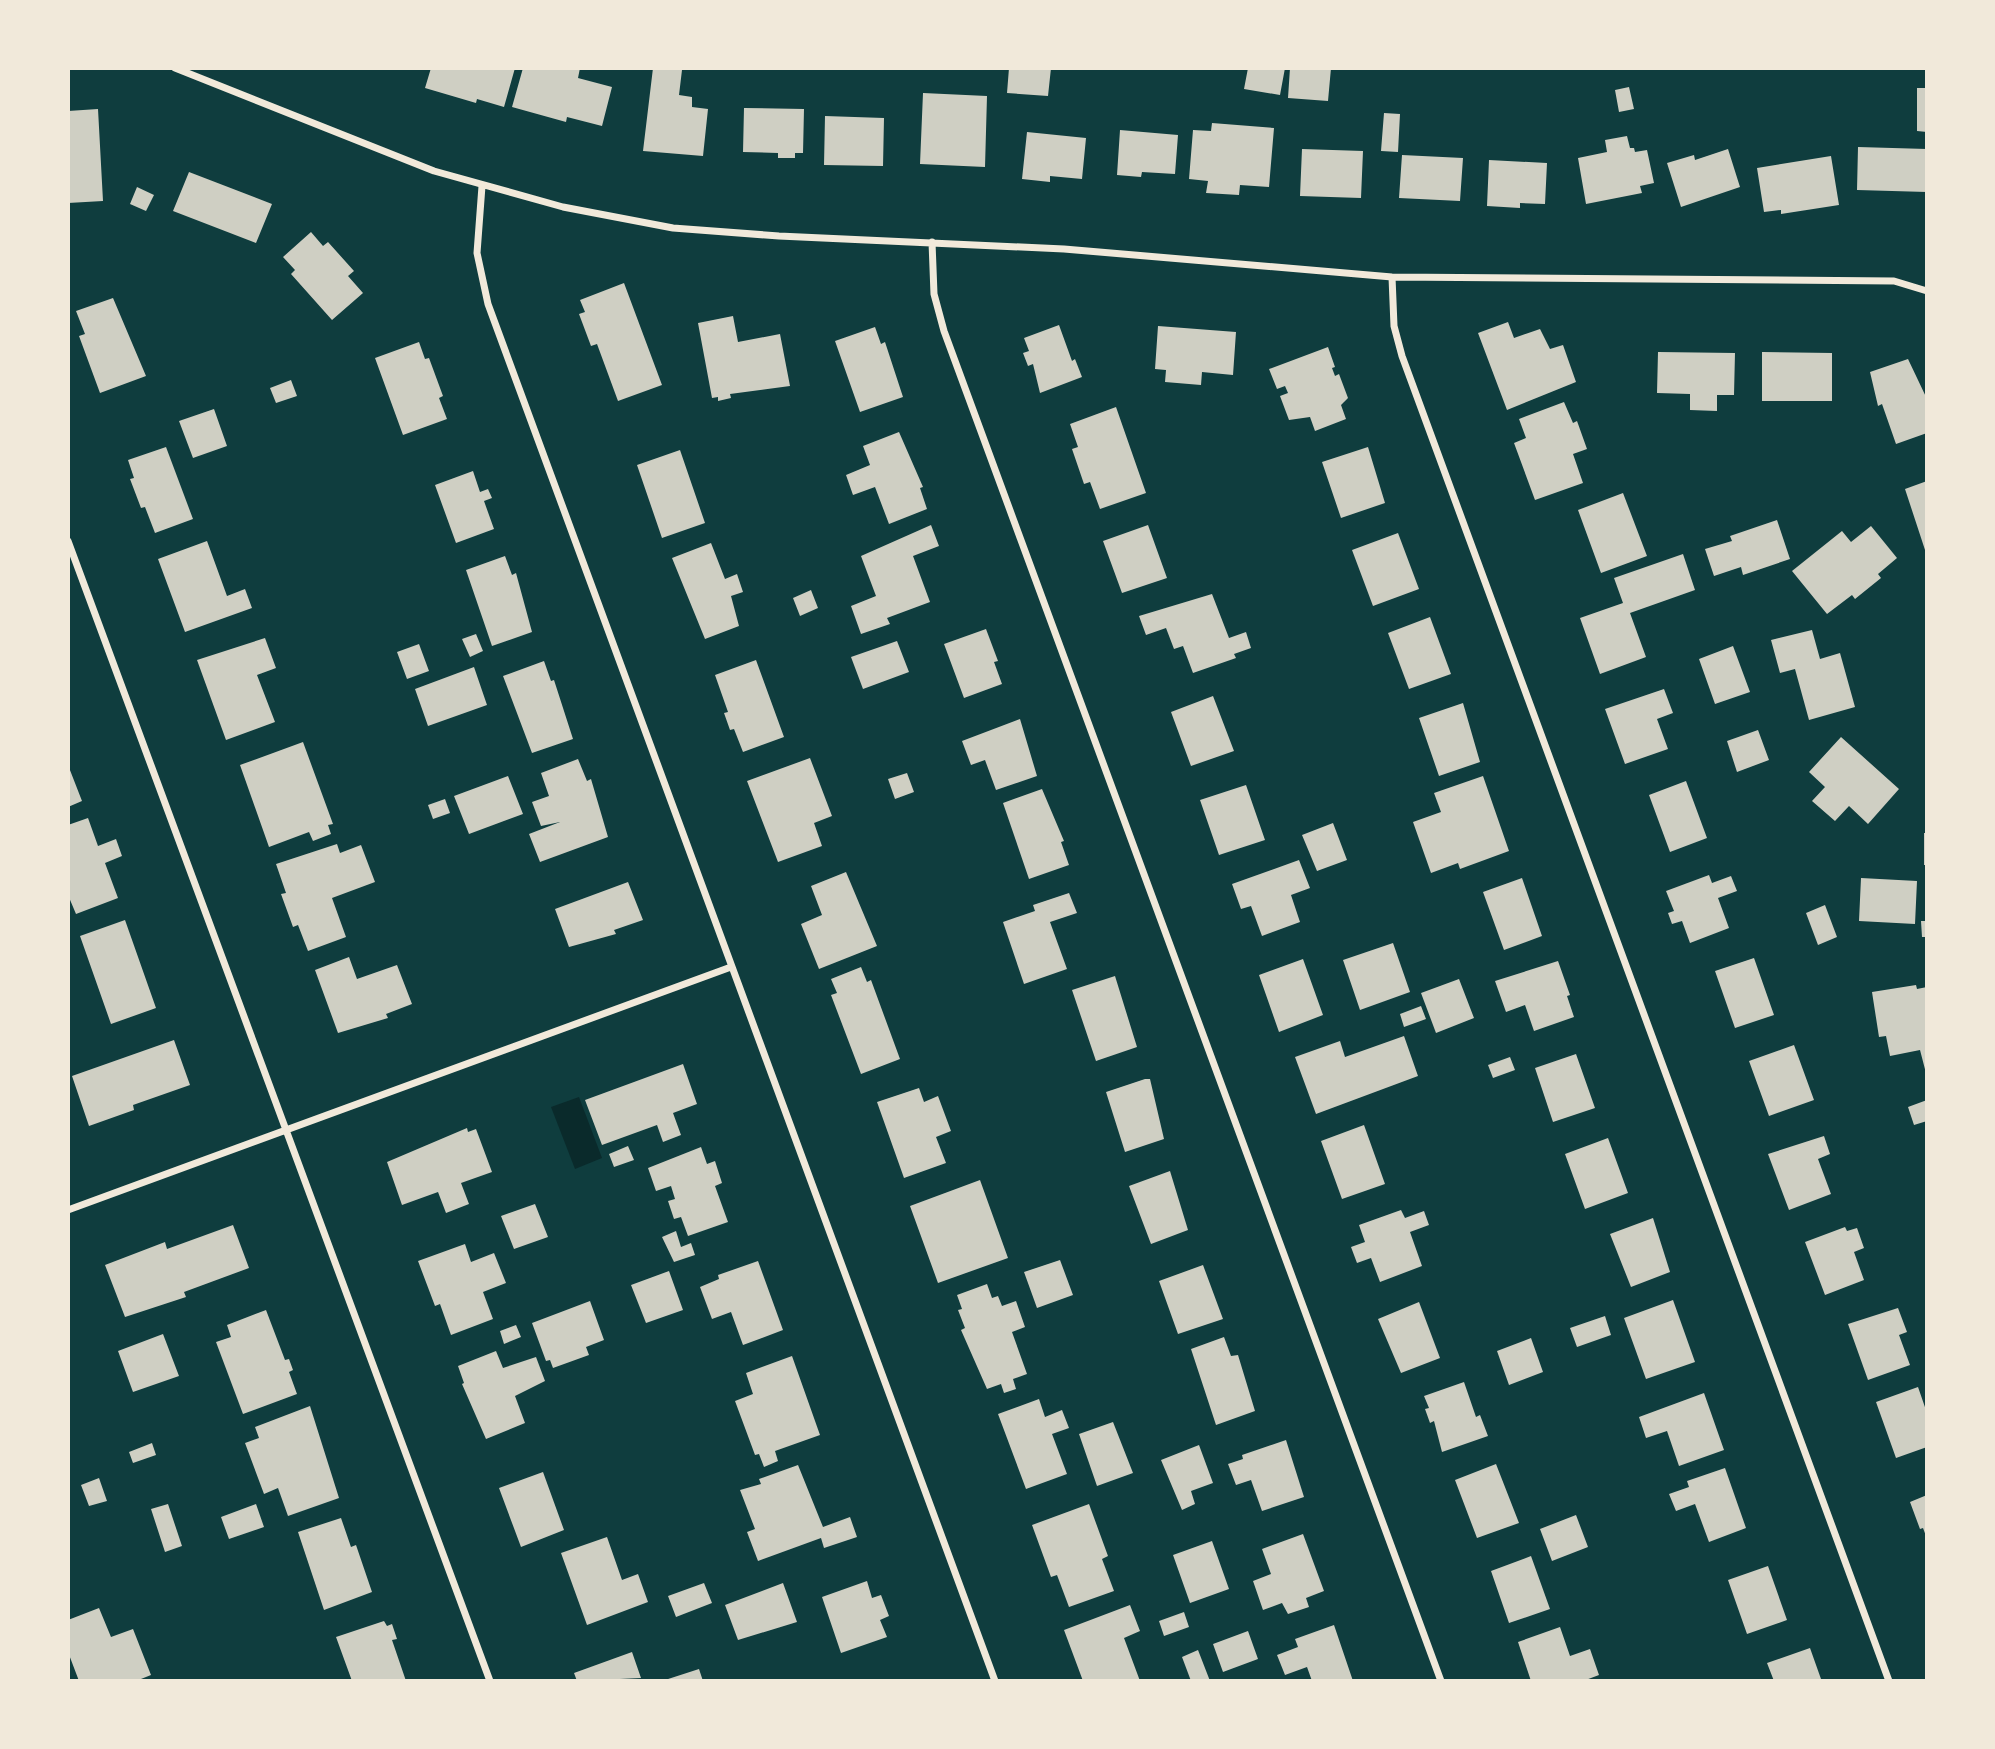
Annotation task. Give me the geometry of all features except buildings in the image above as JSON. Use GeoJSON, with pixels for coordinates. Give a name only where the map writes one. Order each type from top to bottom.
{"type":"FeatureCollection","features":[{"type":"Feature","properties":{"kind":"street"},"geometry":{"type":"LineString","coordinates":[[175,68],[387,154],[482,186],[563,207],[673,228],[779,236],[1064,249],[1392,277],[1894,281],[1927,291]]}},
{"type":"Feature","properties":{"kind":"street"},"geometry":{"type":"LineString","coordinates":[[482,186],[477,253],[488,304],[995,1681]]}},
{"type":"Feature","properties":{"kind":"street"},"geometry":{"type":"LineString","coordinates":[[932,242],[934,293],[944,331],[1441,1681]]}},
{"type":"Feature","properties":{"kind":"street"},"geometry":{"type":"LineString","coordinates":[[1392,277],[1394,326],[1402,356],[1889,1681]]}},
{"type":"Feature","properties":{"kind":"street"},"geometry":{"type":"LineString","coordinates":[[68,541],[490,1681]]}},
{"type":"Feature","properties":{"kind":"street"},"geometry":{"type":"LineString","coordinates":[[68,1210],[731,967]]}},
{"type":"Feature","properties":{"kind":"water"},"geometry":{"type":"Polygon","coordinates":[[[579,1097],[602,1158],[575,1169],[551,1107],[579,1097]]]}}]}
